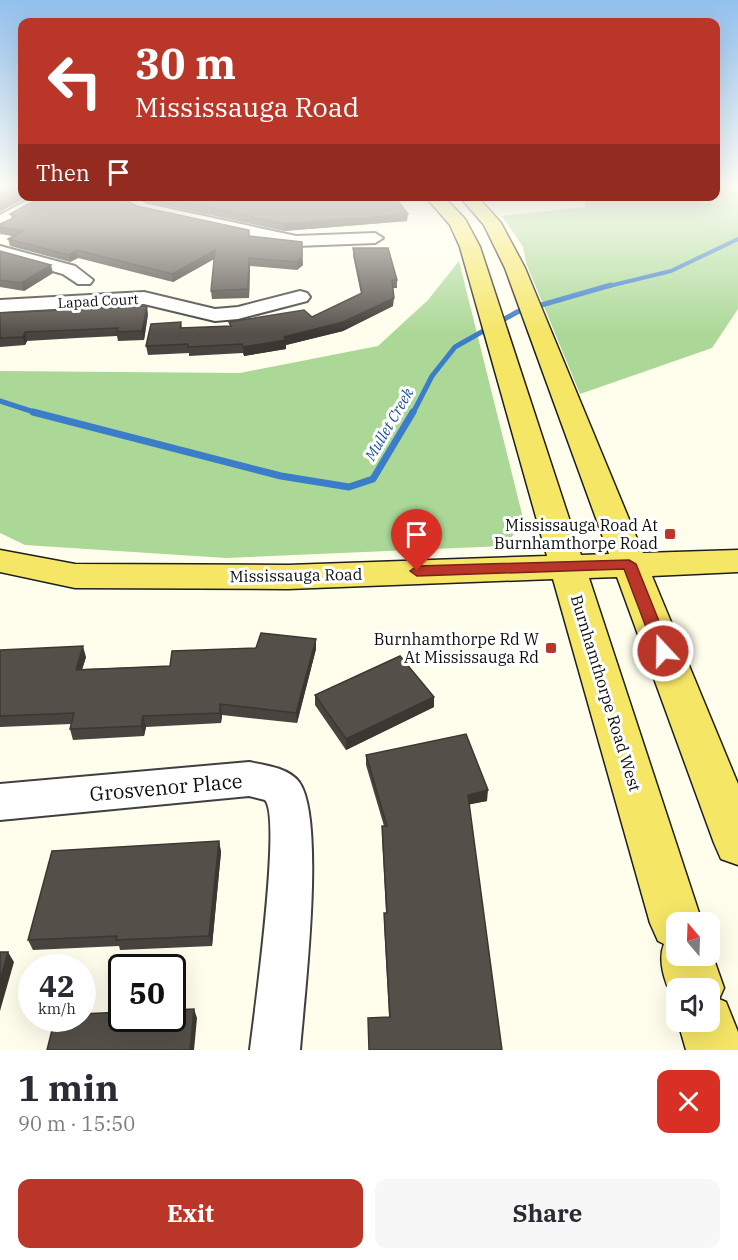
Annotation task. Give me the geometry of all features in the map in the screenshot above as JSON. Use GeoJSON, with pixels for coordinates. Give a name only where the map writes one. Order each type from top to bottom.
{"type":"FeatureCollection","features":[{"type":"Feature","properties":{"kind":"main road","name":"Burnhamthorpe Road West"},"geometry":{"type":"LineString","coordinates":[[464,236],[477,269],[673,912]]}},
{"type":"Feature","properties":{"kind":"main road"},"geometry":{"type":"LineString","coordinates":[[499,236],[515,268],[738,843]]}},
{"type":"Feature","properties":{"kind":"main road","name":"Mississauga Road"},"geometry":{"type":"LineString","coordinates":[[0,561],[75,576],[288,577],[738,561]]}},
{"type":"Feature","properties":{"kind":"main road"},"geometry":{"type":"LineString","coordinates":[[709,1032],[715,1050]]}},
{"type":"Feature","properties":{"kind":"street"},"geometry":{"type":"LineString","coordinates":[[273,236],[296,241],[375,238]]}},
{"type":"Feature","properties":{"kind":"street"},"geometry":{"type":"LineString","coordinates":[[0,250],[69,270],[84,280]]}},
{"type":"Feature","properties":{"kind":"street","name":"Lapad Court"},"geometry":{"type":"LineString","coordinates":[[0,306],[144,298],[215,315],[238,313],[300,297]]}},
{"type":"Feature","properties":{"kind":"street","name":"Grosvenor Place"},"geometry":{"type":"LineString","coordinates":[[0,802],[249,779],[274,784],[287,796],[293,833],[275,1050]]}},
{"type":"Feature","properties":{"kind":"green space"},"geometry":{"type":"Polygon","coordinates":[[[516,236],[738,236],[738,309],[712,348],[580,394],[526,263],[523,247],[516,236]]]}},
{"type":"Feature","properties":{"kind":"green space"},"geometry":{"type":"Polygon","coordinates":[[[459,261],[524,522],[504,546],[226,558],[25,545],[0,533],[0,371],[240,373],[378,346],[428,300],[459,261]]]}},
{"type":"Feature","properties":{"kind":"building"},"geometry":{"type":"Polygon","coordinates":[[[14,236],[249,236],[302,242],[302,257],[297,262],[249,258],[248,289],[211,291],[215,250],[172,274],[76,250],[69,255],[8,239],[14,236]]]}},
{"type":"Feature","properties":{"kind":"building"},"geometry":{"type":"Polygon","coordinates":[[[353,248],[388,248],[397,280],[392,280],[394,298],[343,322],[284,337],[286,340],[243,347],[242,344],[188,347],[188,344],[146,346],[151,324],[181,322],[180,328],[231,326],[229,322],[304,310],[312,317],[362,293],[353,248]]]}},
{"type":"Feature","properties":{"kind":"building"},"geometry":{"type":"Polygon","coordinates":[[[0,251],[51,265],[21,283],[0,280],[0,251]]]}},
{"type":"Feature","properties":{"kind":"building"},"geometry":{"type":"Polygon","coordinates":[[[147,306],[142,331],[117,332],[118,328],[25,332],[23,337],[0,338],[0,313],[147,306]]]}},
{"type":"Feature","properties":{"kind":"building"},"geometry":{"type":"Polygon","coordinates":[[[261,633],[316,639],[296,713],[220,704],[220,713],[143,716],[141,726],[70,729],[74,713],[0,716],[0,650],[83,646],[76,670],[170,666],[172,651],[256,648],[261,633]]]}},
{"type":"Feature","properties":{"kind":"building"},"geometry":{"type":"Polygon","coordinates":[[[400,656],[434,697],[346,739],[315,695],[400,656]]]}},
{"type":"Feature","properties":{"kind":"building"},"geometry":{"type":"Polygon","coordinates":[[[466,734],[488,790],[468,795],[502,1050],[369,1050],[368,1018],[390,1017],[382,826],[387,826],[366,755],[466,734]]]}},
{"type":"Feature","properties":{"kind":"building"},"geometry":{"type":"Polygon","coordinates":[[[219,841],[209,936],[116,940],[117,936],[28,940],[52,851],[219,841]]]}},
{"type":"Feature","properties":{"kind":"building"},"geometry":{"type":"Polygon","coordinates":[[[0,952],[8,952],[0,980],[0,952]]]}},
{"type":"Feature","properties":{"kind":"building"},"geometry":{"type":"Polygon","coordinates":[[[186,1009],[194,1009],[190,1050],[47,1050],[52,1032],[96,1032],[96,1013],[108,1013],[108,1032],[186,1032],[186,1009]]]}},
{"type":"Feature","properties":{"kind":"waterway","name":"Mullet Creek"},"geometry":{"type":"LineString","coordinates":[[605,287],[671,271],[738,239]]}},
{"type":"Feature","properties":{"kind":"waterway","name":"Mullet Creek"},"geometry":{"type":"LineString","coordinates":[[413,413],[432,376],[455,347],[517,312],[611,285]]}},
{"type":"Feature","properties":{"kind":"waterway","name":"Mullet Creek"},"geometry":{"type":"LineString","coordinates":[[0,401],[37,413]]}},
{"type":"Feature","properties":{"kind":"waterway","name":"Mullet Creek"},"geometry":{"type":"LineString","coordinates":[[33,412],[281,476],[349,487],[373,479],[413,412]]}},
{"type":"Feature","properties":{"kind":"place","name":"Mississauga Road At Burnhamthorpe Road"},"geometry":{"type":"Point","coordinates":[670,534]}},
{"type":"Feature","properties":{"kind":"place","name":"Burnhamthorpe Rd W At Mississauga Rd"},"geometry":{"type":"Point","coordinates":[551,648]}},
{"type":"Feature","properties":{"kind":"route"},"geometry":{"type":"LineString","coordinates":[[417,571],[629,564],[663,651]]}}]}
